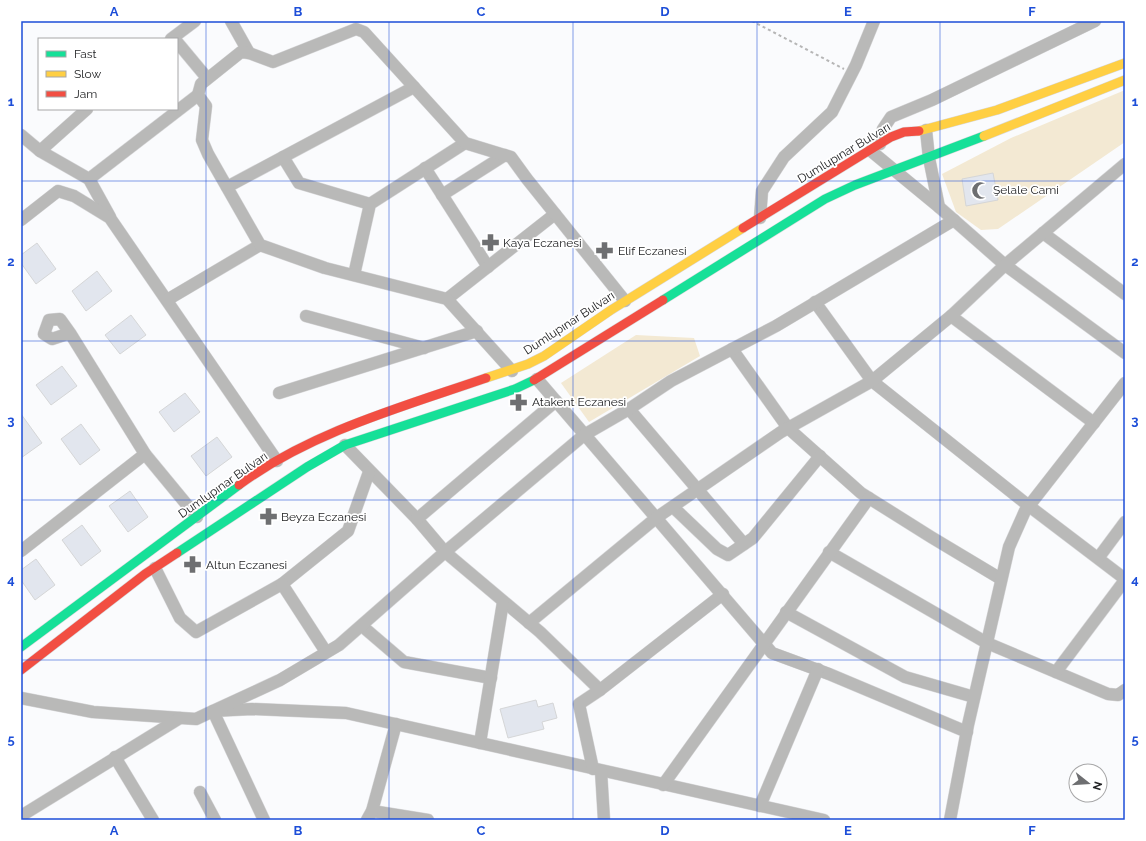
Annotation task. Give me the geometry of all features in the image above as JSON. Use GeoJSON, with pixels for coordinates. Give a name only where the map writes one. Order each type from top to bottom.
{"type":"FeatureCollection","features":[{"type":"Feature","properties":{"kind":"main road","name":"Dumlupınar Bulvarı"},"geometry":{"type":"LineString","coordinates":[[21,647],[246,480],[304,445],[331,433],[512,371],[544,356],[625,301],[875,148],[904,132],[926,130],[1005,108],[1064,88],[1125,63]]}},
{"type":"Feature","properties":{"kind":"main road"},"geometry":{"type":"LineString","coordinates":[[21,670],[155,568],[307,467],[344,445],[515,388],[537,379],[825,199],[1125,80]]}},
{"type":"Feature","properties":{"kind":"street"},"geometry":{"type":"LineString","coordinates":[[175,38],[195,21]]}},
{"type":"Feature","properties":{"kind":"street"},"geometry":{"type":"LineString","coordinates":[[230,21],[250,53]]}},
{"type":"Feature","properties":{"kind":"street"},"geometry":{"type":"LineString","coordinates":[[760,218],[762,191],[784,156],[832,112],[852,73],[874,21]]}},
{"type":"Feature","properties":{"kind":"street"},"geometry":{"type":"LineString","coordinates":[[1095,21],[932,100],[891,117],[883,129],[875,148],[895,170],[1005,265],[1125,354]]}},
{"type":"Feature","properties":{"kind":"street"},"geometry":{"type":"LineString","coordinates":[[89,179],[198,95],[201,84],[241,52],[250,53],[273,62],[356,29],[364,32],[465,143],[511,157],[527,180],[625,301]]}},
{"type":"Feature","properties":{"kind":"street"},"geometry":{"type":"LineString","coordinates":[[178,44],[208,78]]}},
{"type":"Feature","properties":{"kind":"street"},"geometry":{"type":"LineString","coordinates":[[227,187],[414,87]]}},
{"type":"Feature","properties":{"kind":"street"},"geometry":{"type":"LineString","coordinates":[[198,95],[206,106],[202,140],[208,154],[260,245],[325,268],[447,299],[512,371]]}},
{"type":"Feature","properties":{"kind":"street"},"geometry":{"type":"LineString","coordinates":[[40,151],[85,110]]}},
{"type":"Feature","properties":{"kind":"street"},"geometry":{"type":"LineString","coordinates":[[926,130],[929,158],[939,207]]}},
{"type":"Feature","properties":{"kind":"street"},"geometry":{"type":"LineString","coordinates":[[21,135],[40,151],[89,179],[110,218],[277,461]]}},
{"type":"Feature","properties":{"kind":"street"},"geometry":{"type":"LineString","coordinates":[[354,275],[370,204],[465,143]]}},
{"type":"Feature","properties":{"kind":"street"},"geometry":{"type":"LineString","coordinates":[[442,195],[505,155]]}},
{"type":"Feature","properties":{"kind":"street"},"geometry":{"type":"LineString","coordinates":[[283,157],[300,183],[370,204]]}},
{"type":"Feature","properties":{"kind":"street"},"geometry":{"type":"LineString","coordinates":[[529,623],[656,518],[788,428],[872,381],[951,316],[1005,265],[1125,164]]}},
{"type":"Feature","properties":{"kind":"street"},"geometry":{"type":"LineString","coordinates":[[426,168],[488,267]]}},
{"type":"Feature","properties":{"kind":"street"},"geometry":{"type":"LineString","coordinates":[[21,220],[58,191],[74,196],[110,218]]}},
{"type":"Feature","properties":{"kind":"street"},"geometry":{"type":"LineString","coordinates":[[447,299],[555,214]]}},
{"type":"Feature","properties":{"kind":"street"},"geometry":{"type":"LineString","coordinates":[[21,698],[93,712],[196,719],[280,680],[326,652],[362,626],[445,552],[584,435],[629,409],[671,381],[732,349],[815,302],[954,220]]}},
{"type":"Feature","properties":{"kind":"street"},"geometry":{"type":"LineString","coordinates":[[1043,233],[1125,294]]}},
{"type":"Feature","properties":{"kind":"street"},"geometry":{"type":"LineString","coordinates":[[167,300],[260,245]]}},
{"type":"Feature","properties":{"kind":"street"},"geometry":{"type":"LineString","coordinates":[[815,302],[872,381],[1029,506],[1099,557],[1125,579],[1056,672]]}},
{"type":"Feature","properties":{"kind":"street"},"geometry":{"type":"LineString","coordinates":[[306,316],[424,348]]}},
{"type":"Feature","properties":{"kind":"street"},"geometry":{"type":"LineString","coordinates":[[951,316],[1094,423]]}},
{"type":"Feature","properties":{"kind":"street"},"geometry":{"type":"LineString","coordinates":[[279,393],[477,331]]}},
{"type":"Feature","properties":{"kind":"street"},"geometry":{"type":"LineString","coordinates":[[70,333],[145,454],[197,517]]}},
{"type":"Feature","properties":{"kind":"street"},"geometry":{"type":"LineString","coordinates":[[732,349],[788,428],[869,498],[931,538],[1001,579]]}},
{"type":"Feature","properties":{"kind":"street"},"geometry":{"type":"LineString","coordinates":[[537,379],[723,594],[772,653],[818,669],[967,732]]}},
{"type":"Feature","properties":{"kind":"street"},"geometry":{"type":"LineString","coordinates":[[950,820],[974,697],[1009,547],[1029,506],[1125,383]]}},
{"type":"Feature","properties":{"kind":"street"},"geometry":{"type":"LineString","coordinates":[[416,519],[556,401]]}},
{"type":"Feature","properties":{"kind":"street"},"geometry":{"type":"LineString","coordinates":[[629,409],[744,544]]}},
{"type":"Feature","properties":{"kind":"street"},"geometry":{"type":"LineString","coordinates":[[344,445],[416,519],[445,552],[529,623],[600,690]]}},
{"type":"Feature","properties":{"kind":"street"},"geometry":{"type":"LineString","coordinates":[[21,551],[145,454]]}},
{"type":"Feature","properties":{"kind":"street"},"geometry":{"type":"LineString","coordinates":[[673,507],[717,549],[728,555],[758,532],[820,456]]}},
{"type":"Feature","properties":{"kind":"street"},"geometry":{"type":"LineString","coordinates":[[155,568],[180,618],[196,632],[282,584],[348,531],[369,472]]}},
{"type":"Feature","properties":{"kind":"street"},"geometry":{"type":"LineString","coordinates":[[664,784],[763,643],[869,498]]}},
{"type":"Feature","properties":{"kind":"street"},"geometry":{"type":"LineString","coordinates":[[1099,557],[1125,522]]}},
{"type":"Feature","properties":{"kind":"street"},"geometry":{"type":"LineString","coordinates":[[829,552],[986,643],[1108,694],[1118,695],[1125,690]]}},
{"type":"Feature","properties":{"kind":"street"},"geometry":{"type":"LineString","coordinates":[[282,584],[326,652]]}},
{"type":"Feature","properties":{"kind":"street"},"geometry":{"type":"LineString","coordinates":[[604,820],[597,770],[579,704],[600,690],[723,594]]}},
{"type":"Feature","properties":{"kind":"street"},"geometry":{"type":"LineString","coordinates":[[480,743],[503,602]]}},
{"type":"Feature","properties":{"kind":"street"},"geometry":{"type":"LineString","coordinates":[[786,612],[904,677],[974,697]]}},
{"type":"Feature","properties":{"kind":"street"},"geometry":{"type":"LineString","coordinates":[[362,626],[404,662],[491,678]]}},
{"type":"Feature","properties":{"kind":"street"},"geometry":{"type":"LineString","coordinates":[[760,806],[818,669]]}},
{"type":"Feature","properties":{"kind":"street"},"geometry":{"type":"LineString","coordinates":[[212,711],[252,709],[346,713],[824,820]]}},
{"type":"Feature","properties":{"kind":"street"},"geometry":{"type":"LineString","coordinates":[[212,711],[264,820]]}},
{"type":"Feature","properties":{"kind":"street"},"geometry":{"type":"LineString","coordinates":[[22,814],[180,718]]}},
{"type":"Feature","properties":{"kind":"street"},"geometry":{"type":"LineString","coordinates":[[396,724],[369,815],[428,820]]}},
{"type":"Feature","properties":{"kind":"street"},"geometry":{"type":"LineString","coordinates":[[115,757],[149,819]]}},
{"type":"Feature","properties":{"kind":"street"},"geometry":{"type":"LineString","coordinates":[[200,792],[215,820]]}},
{"type":"Feature","properties":{"kind":"path"},"geometry":{"type":"LineString","coordinates":[[752,21],[852,73]]}},
{"type":"Feature","properties":{"kind":"shaded area"},"geometry":{"type":"Polygon","coordinates":[[[1125,90],[1125,142],[998,229],[981,230],[956,212],[942,174],[1011,138],[1125,90]]]}},
{"type":"Feature","properties":{"kind":"shaded area"},"geometry":{"type":"Polygon","coordinates":[[[636,335],[694,338],[700,356],[589,422],[561,383],[636,335]]]}},
{"type":"Feature","properties":{"kind":"building","name":"Şelale Cami"},"geometry":{"type":"Polygon","coordinates":[[[993,173],[998,200],[966,206],[962,179],[993,173]]]}},
{"type":"Feature","properties":{"kind":"building"},"geometry":{"type":"Polygon","coordinates":[[[37,243],[56,269],[36,284],[21,263],[21,255],[37,243]]]}},
{"type":"Feature","properties":{"kind":"building"},"geometry":{"type":"Polygon","coordinates":[[[97,271],[112,291],[86,311],[72,291],[97,271]]]}},
{"type":"Feature","properties":{"kind":"building"},"geometry":{"type":"Polygon","coordinates":[[[131,315],[146,335],[120,354],[105,335],[131,315]]]}},
{"type":"Feature","properties":{"kind":"building"},"geometry":{"type":"Polygon","coordinates":[[[62,366],[77,386],[51,405],[36,385],[62,366]]]}},
{"type":"Feature","properties":{"kind":"building"},"geometry":{"type":"Polygon","coordinates":[[[185,393],[200,412],[174,432],[159,412],[185,393]]]}},
{"type":"Feature","properties":{"kind":"building"},"geometry":{"type":"Polygon","coordinates":[[[21,414],[42,443],[21,458],[21,414]]]}},
{"type":"Feature","properties":{"kind":"building"},"geometry":{"type":"Polygon","coordinates":[[[81,424],[100,450],[80,465],[61,439],[81,424]]]}},
{"type":"Feature","properties":{"kind":"building"},"geometry":{"type":"Polygon","coordinates":[[[217,437],[232,457],[206,476],[191,456],[217,437]]]}},
{"type":"Feature","properties":{"kind":"building"},"geometry":{"type":"Polygon","coordinates":[[[130,491],[148,517],[128,532],[109,506],[130,491]]]}},
{"type":"Feature","properties":{"kind":"building"},"geometry":{"type":"Polygon","coordinates":[[[82,525],[101,551],[81,566],[62,540],[82,525]]]}},
{"type":"Feature","properties":{"kind":"building"},"geometry":{"type":"Polygon","coordinates":[[[36,559],[55,585],[35,600],[21,580],[21,570],[36,559]]]}},
{"type":"Feature","properties":{"kind":"building"},"geometry":{"type":"Polygon","coordinates":[[[536,700],[538,707],[553,703],[557,718],[542,722],[544,729],[508,738],[500,709],[536,700]]]}},
{"type":"Feature","properties":{"kind":"traffic: fast"},"geometry":{"type":"LineString","coordinates":[[663,300],[825,199],[855,185],[984,136]]}},
{"type":"Feature","properties":{"kind":"traffic: fast"},"geometry":{"type":"LineString","coordinates":[[177,553],[307,467],[345,445],[515,389],[534,380]]}},
{"type":"Feature","properties":{"kind":"traffic: fast"},"geometry":{"type":"LineString","coordinates":[[21,647],[239,485]]}},
{"type":"Feature","properties":{"kind":"traffic: slow"},"geometry":{"type":"LineString","coordinates":[[919,131],[997,110],[1125,63]]}},
{"type":"Feature","properties":{"kind":"traffic: slow"},"geometry":{"type":"LineString","coordinates":[[984,136],[1125,80]]}},
{"type":"Feature","properties":{"kind":"traffic: slow"},"geometry":{"type":"LineString","coordinates":[[486,378],[528,364],[544,356],[611,310],[743,228]]}},
{"type":"Feature","properties":{"kind":"traffic: jam"},"geometry":{"type":"LineString","coordinates":[[743,228],[891,137],[904,132],[919,131]]}},
{"type":"Feature","properties":{"kind":"traffic: jam"},"geometry":{"type":"LineString","coordinates":[[534,380],[663,300]]}},
{"type":"Feature","properties":{"kind":"traffic: jam"},"geometry":{"type":"LineString","coordinates":[[239,485],[267,466],[296,450],[358,422],[486,378]]}},
{"type":"Feature","properties":{"kind":"traffic: jam"},"geometry":{"type":"LineString","coordinates":[[21,670],[145,574],[177,553]]}},
{"type":"Feature","properties":{"kind":"place","name":"Şelale Cami"},"geometry":{"type":"Point","coordinates":[980,190]}},
{"type":"Feature","properties":{"kind":"place","name":"Kaya Eczanesi"},"geometry":{"type":"Point","coordinates":[490,243]}},
{"type":"Feature","properties":{"kind":"place","name":"Elif Eczanesi"},"geometry":{"type":"Point","coordinates":[605,251]}},
{"type":"Feature","properties":{"kind":"place","name":"Atakent Eczanesi"},"geometry":{"type":"Point","coordinates":[519,402]}},
{"type":"Feature","properties":{"kind":"place","name":"Beyza Eczanesi"},"geometry":{"type":"Point","coordinates":[268,517]}},
{"type":"Feature","properties":{"kind":"place","name":"Altun Eczanesi"},"geometry":{"type":"Point","coordinates":[193,565]}}]}
